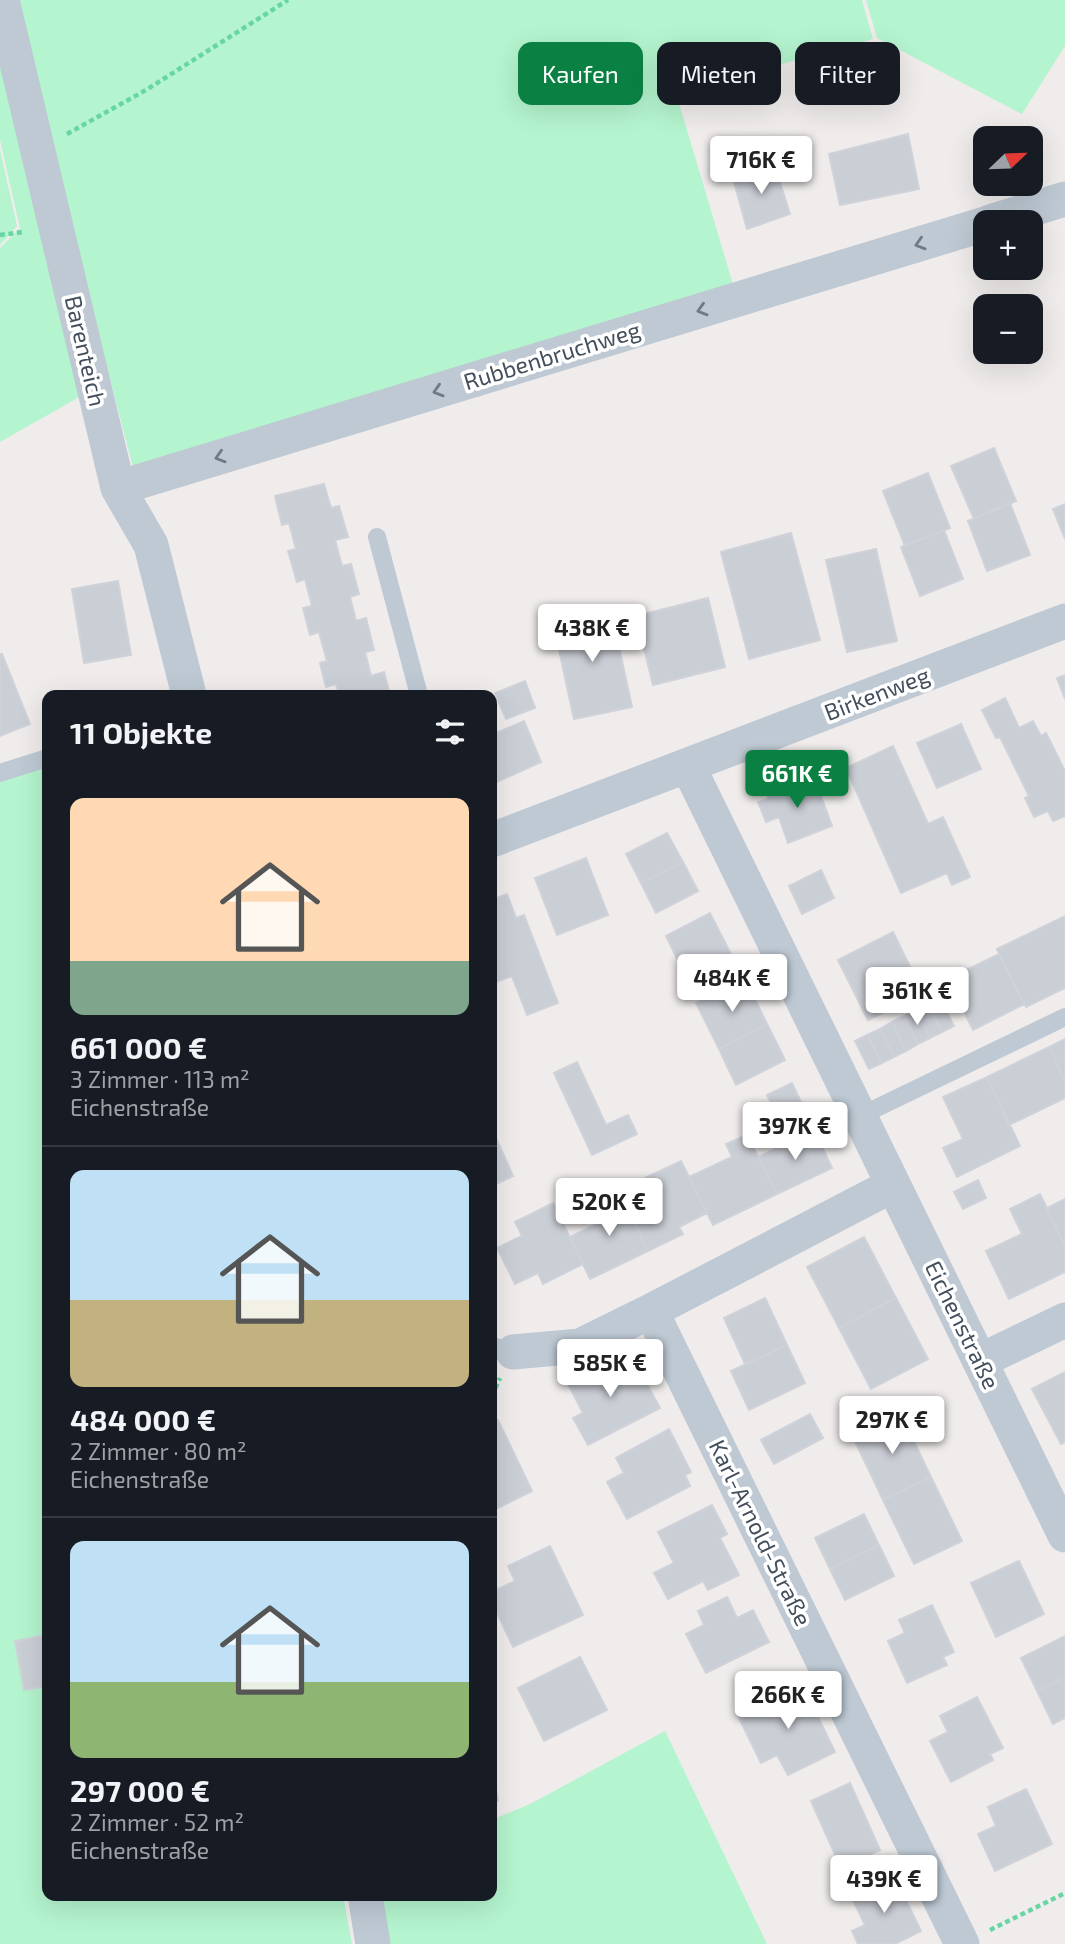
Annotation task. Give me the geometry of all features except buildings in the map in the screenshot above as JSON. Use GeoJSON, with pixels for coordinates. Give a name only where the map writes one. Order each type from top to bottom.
{"type":"FeatureCollection","features":[{"type":"Feature","properties":{"kind":"street","name":"Barenteich"},"geometry":{"type":"LineString","coordinates":[[2,0],[118,488],[151,545],[188,690]]}},
{"type":"Feature","properties":{"kind":"street","name":"Rubbenbruchweg"},"geometry":{"type":"LineString","coordinates":[[1030,210],[1065,199]]}},
{"type":"Feature","properties":{"kind":"street","name":"Rubbenbruchweg"},"geometry":{"type":"LineString","coordinates":[[118,488],[973,228]]}},
{"type":"Feature","properties":{"kind":"street","name":"Birkenweg"},"geometry":{"type":"LineString","coordinates":[[497,838],[1065,621]]}},
{"type":"Feature","properties":{"kind":"street","name":"Eichenstraße"},"geometry":{"type":"LineString","coordinates":[[688,766],[1065,1535]]}},
{"type":"Feature","properties":{"kind":"street"},"geometry":{"type":"LineString","coordinates":[[502,1350],[580,1346],[893,1185]]}},
{"type":"Feature","properties":{"kind":"street","name":"Karl-Arnold-Straße"},"geometry":{"type":"LineString","coordinates":[[651,1311],[973,1938]]}},
{"type":"Feature","properties":{"kind":"street"},"geometry":{"type":"LineString","coordinates":[[980,1362],[1065,1320]]}},
{"type":"Feature","properties":{"kind":"street"},"geometry":{"type":"LineString","coordinates":[[366,1901],[373,1944]]}},
{"type":"Feature","properties":{"kind":"lane"},"geometry":{"type":"LineString","coordinates":[[377,537],[418,690]]}},
{"type":"Feature","properties":{"kind":"lane"},"geometry":{"type":"LineString","coordinates":[[0,773],[42,760]]}},
{"type":"Feature","properties":{"kind":"lane"},"geometry":{"type":"LineString","coordinates":[[860,1116],[1065,1017]]}},
{"type":"Feature","properties":{"kind":"path"},"geometry":{"type":"LineString","coordinates":[[38,151],[146,90],[288,0]]}},
{"type":"Feature","properties":{"kind":"path"},"geometry":{"type":"LineString","coordinates":[[973,1938],[1065,1893]]}},
{"type":"Feature","properties":{"kind":"green space"},"geometry":{"type":"Polygon","coordinates":[[[0,0],[106,382],[0,442],[0,248],[20,228],[0,140],[0,0]]]}},
{"type":"Feature","properties":{"kind":"green space"},"geometry":{"type":"Polygon","coordinates":[[[11,0],[862,0],[873,39],[862,42],[795,42],[795,60],[781,64],[781,42],[657,42],[657,105],[680,105],[734,288],[134,471],[11,0]]]}},
{"type":"Feature","properties":{"kind":"green space"},"geometry":{"type":"Polygon","coordinates":[[[866,0],[1065,0],[1065,46],[1022,114],[900,50],[900,42],[885,42],[877,38],[866,0]]]}},
{"type":"Feature","properties":{"kind":"green space"},"geometry":{"type":"Polygon","coordinates":[[[0,150],[17,226],[0,245],[0,150]]]}},
{"type":"Feature","properties":{"kind":"green space"},"geometry":{"type":"Polygon","coordinates":[[[42,765],[42,1901],[344,1901],[352,1944],[0,1944],[0,778],[42,765]]]}},
{"type":"Feature","properties":{"kind":"green space"},"geometry":{"type":"Polygon","coordinates":[[[665,1731],[767,1944],[387,1944],[379,1901],[497,1901],[497,1818],[532,1803],[665,1731]]]}}]}
